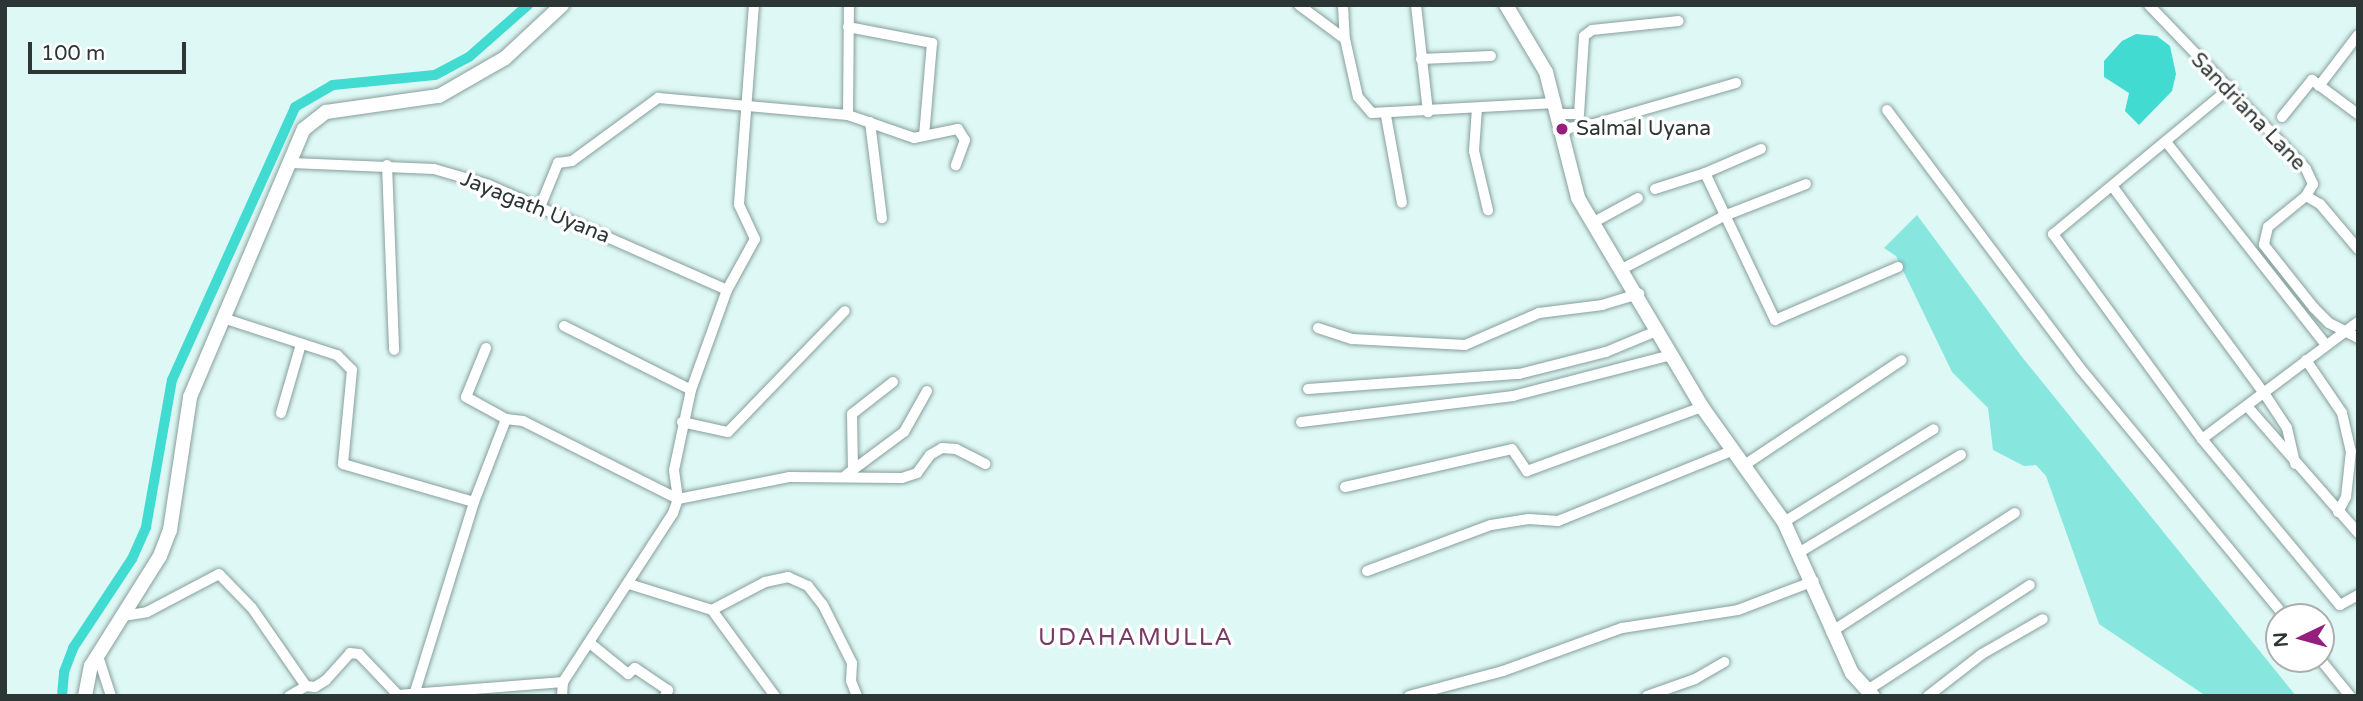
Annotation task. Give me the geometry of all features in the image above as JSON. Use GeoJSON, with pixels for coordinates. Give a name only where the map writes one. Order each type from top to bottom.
{"type":"FeatureCollection","features":[{"type":"Feature","properties":{"kind":"main road"},"geometry":{"type":"LineString","coordinates":[[85,696],[98,656],[160,556],[170,530],[190,397],[226,319],[304,129],[326,112],[439,96],[505,58],[562,5]]}},
{"type":"Feature","properties":{"kind":"main road"},"geometry":{"type":"LineString","coordinates":[[1506,5],[1546,72],[1578,198],[1624,268],[1702,407],[1731,451],[1746,464],[1784,522],[1814,581],[1832,632],[1870,694]]}},
{"type":"Feature","properties":{"kind":"street"},"geometry":{"type":"LineString","coordinates":[[562,696],[563,682],[629,584],[678,499],[674,470],[682,422],[691,390],[727,290],[755,239],[739,204],[754,5]]}},
{"type":"Feature","properties":{"kind":"street"},"geometry":{"type":"LineString","coordinates":[[848,115],[849,5]]}},
{"type":"Feature","properties":{"kind":"street"},"geometry":{"type":"LineString","coordinates":[[1299,5],[1345,39]]}},
{"type":"Feature","properties":{"kind":"street"},"geometry":{"type":"LineString","coordinates":[[1343,5],[1345,39],[1358,97],[1372,113],[1386,116],[1477,108],[1558,115],[1579,114],[1584,36],[1592,30],[1679,21]]}},
{"type":"Feature","properties":{"kind":"street"},"geometry":{"type":"LineString","coordinates":[[1416,5],[1428,112]]}},
{"type":"Feature","properties":{"kind":"street","name":"Sandriana Lane"},"geometry":{"type":"LineString","coordinates":[[2149,5],[2193,54],[2231,87],[2306,169],[2313,184],[2306,196],[2268,227],[2264,245],[2314,308],[2358,338]]}},
{"type":"Feature","properties":{"kind":"street"},"geometry":{"type":"LineString","coordinates":[[848,27],[932,43],[924,136]]}},
{"type":"Feature","properties":{"kind":"street"},"geometry":{"type":"LineString","coordinates":[[2319,86],[2358,36]]}},
{"type":"Feature","properties":{"kind":"street"},"geometry":{"type":"LineString","coordinates":[[1421,59],[1491,56]]}},
{"type":"Feature","properties":{"kind":"street"},"geometry":{"type":"LineString","coordinates":[[2282,117],[2312,80],[2358,114]]}},
{"type":"Feature","properties":{"kind":"street"},"geometry":{"type":"LineString","coordinates":[[1558,115],[1594,124],[1736,83]]}},
{"type":"Feature","properties":{"kind":"street"},"geometry":{"type":"LineString","coordinates":[[2231,87],[2167,143],[2053,234],[2202,439],[2340,605],[2358,595]]}},
{"type":"Feature","properties":{"kind":"street"},"geometry":{"type":"LineString","coordinates":[[540,207],[558,163],[572,160],[658,98],[745,107],[787,107],[848,115],[914,138],[958,129],[964,134],[956,165]]}},
{"type":"Feature","properties":{"kind":"street"},"geometry":{"type":"LineString","coordinates":[[1477,108],[1474,151],[1488,210]]}},
{"type":"Feature","properties":{"kind":"street"},"geometry":{"type":"LineString","coordinates":[[1887,110],[2080,368],[2273,603]]}},
{"type":"Feature","properties":{"kind":"street"},"geometry":{"type":"LineString","coordinates":[[1386,116],[1402,203]]}},
{"type":"Feature","properties":{"kind":"street"},"geometry":{"type":"LineString","coordinates":[[870,122],[882,218]]}},
{"type":"Feature","properties":{"kind":"street"},"geometry":{"type":"LineString","coordinates":[[2167,143],[2326,345]]}},
{"type":"Feature","properties":{"kind":"street"},"geometry":{"type":"LineString","coordinates":[[1655,189],[1705,173],[1761,149]]}},
{"type":"Feature","properties":{"kind":"street","name":"Jayagath Uyana"},"geometry":{"type":"LineString","coordinates":[[292,163],[435,169],[540,207],[727,290]]}},
{"type":"Feature","properties":{"kind":"street"},"geometry":{"type":"LineString","coordinates":[[387,165],[394,350]]}},
{"type":"Feature","properties":{"kind":"street"},"geometry":{"type":"LineString","coordinates":[[1705,173],[1775,320],[1898,267]]}},
{"type":"Feature","properties":{"kind":"street"},"geometry":{"type":"LineString","coordinates":[[1624,268],[1724,216],[1806,184]]}},
{"type":"Feature","properties":{"kind":"street"},"geometry":{"type":"LineString","coordinates":[[2113,187],[2287,428],[2295,464]]}},
{"type":"Feature","properties":{"kind":"street"},"geometry":{"type":"LineString","coordinates":[[2306,196],[2320,204],[2358,249]]}},
{"type":"Feature","properties":{"kind":"street"},"geometry":{"type":"LineString","coordinates":[[1594,222],[1638,198]]}},
{"type":"Feature","properties":{"kind":"street"},"geometry":{"type":"LineString","coordinates":[[1318,328],[1352,339],[1465,345],[1539,313],[1602,305],[1639,294]]}},
{"type":"Feature","properties":{"kind":"street"},"geometry":{"type":"LineString","coordinates":[[682,422],[728,432],[845,312]]}},
{"type":"Feature","properties":{"kind":"street"},"geometry":{"type":"LineString","coordinates":[[226,319],[337,355],[352,369],[343,464],[474,502]]}},
{"type":"Feature","properties":{"kind":"street"},"geometry":{"type":"LineString","coordinates":[[2202,439],[2358,322]]}},
{"type":"Feature","properties":{"kind":"street"},"geometry":{"type":"LineString","coordinates":[[564,326],[691,390]]}},
{"type":"Feature","properties":{"kind":"street"},"geometry":{"type":"LineString","coordinates":[[1308,389],[1519,374],[1606,352],[1659,330]]}},
{"type":"Feature","properties":{"kind":"street"},"geometry":{"type":"LineString","coordinates":[[281,413],[301,344]]}},
{"type":"Feature","properties":{"kind":"street"},"geometry":{"type":"LineString","coordinates":[[486,348],[466,397],[506,419],[523,421],[678,499],[789,477],[850,473],[902,478],[917,472],[942,448],[956,449],[985,464]]}},
{"type":"Feature","properties":{"kind":"street"},"geometry":{"type":"LineString","coordinates":[[1301,422],[1513,396],[1672,355]]}},
{"type":"Feature","properties":{"kind":"street"},"geometry":{"type":"LineString","coordinates":[[1746,464],[1902,360]]}},
{"type":"Feature","properties":{"kind":"street"},"geometry":{"type":"LineString","coordinates":[[2306,360],[2342,413],[2351,451],[2346,497],[2338,512]]}},
{"type":"Feature","properties":{"kind":"street"},"geometry":{"type":"LineString","coordinates":[[850,473],[852,414],[893,382]]}},
{"type":"Feature","properties":{"kind":"street"},"geometry":{"type":"LineString","coordinates":[[850,473],[904,432],[927,391]]}},
{"type":"Feature","properties":{"kind":"street"},"geometry":{"type":"LineString","coordinates":[[2247,406],[2358,533]]}},
{"type":"Feature","properties":{"kind":"street"},"geometry":{"type":"LineString","coordinates":[[1345,487],[1512,449],[1527,471],[1702,407]]}},
{"type":"Feature","properties":{"kind":"street"},"geometry":{"type":"LineString","coordinates":[[414,695],[474,502],[506,419]]}},
{"type":"Feature","properties":{"kind":"street"},"geometry":{"type":"LineString","coordinates":[[1784,522],[1934,429]]}},
{"type":"Feature","properties":{"kind":"street"},"geometry":{"type":"LineString","coordinates":[[1367,571],[1491,525],[1529,519],[1558,521],[1731,451]]}},
{"type":"Feature","properties":{"kind":"street"},"geometry":{"type":"LineString","coordinates":[[1800,552],[1961,455]]}},
{"type":"Feature","properties":{"kind":"street"},"geometry":{"type":"LineString","coordinates":[[1832,632],[2015,513]]}},
{"type":"Feature","properties":{"kind":"street"},"geometry":{"type":"LineString","coordinates":[[123,616],[147,612],[219,573],[251,608],[306,686]]}},
{"type":"Feature","properties":{"kind":"street"},"geometry":{"type":"LineString","coordinates":[[712,610],[765,582],[788,577],[808,586],[823,605],[852,663],[851,681],[857,696]]}},
{"type":"Feature","properties":{"kind":"street"},"geometry":{"type":"LineString","coordinates":[[1409,696],[1503,671],[1622,628],[1738,610],[1814,581]]}},
{"type":"Feature","properties":{"kind":"street"},"geometry":{"type":"LineString","coordinates":[[629,584],[712,610],[775,696]]}},
{"type":"Feature","properties":{"kind":"street"},"geometry":{"type":"LineString","coordinates":[[1870,694],[2030,585]]}},
{"type":"Feature","properties":{"kind":"street"},"geometry":{"type":"LineString","coordinates":[[1927,696],[1982,654],[2043,619]]}},
{"type":"Feature","properties":{"kind":"street"},"geometry":{"type":"LineString","coordinates":[[591,644],[628,674],[635,668],[668,690],[665,696]]}},
{"type":"Feature","properties":{"kind":"street"},"geometry":{"type":"LineString","coordinates":[[289,696],[306,686],[315,687],[350,653],[359,654],[392,691],[414,695],[563,682]]}},
{"type":"Feature","properties":{"kind":"street"},"geometry":{"type":"LineString","coordinates":[[98,656],[111,696]]}},
{"type":"Feature","properties":{"kind":"street"},"geometry":{"type":"LineString","coordinates":[[1647,696],[1695,679],[1724,662]]}},
{"type":"Feature","properties":{"kind":"street"},"geometry":{"type":"LineString","coordinates":[[2331,673],[2350,696]]}},
{"type":"Feature","properties":{"kind":"shaded area"},"geometry":{"type":"Polygon","coordinates":[[[2136,34],[2157,36],[2170,46],[2176,74],[2172,91],[2139,125],[2125,111],[2129,93],[2104,77],[2104,61],[2122,41],[2136,34]]]}},
{"type":"Feature","properties":{"kind":"shaded area"},"geometry":{"type":"Polygon","coordinates":[[[1917,215],[2022,357],[2265,658],[2265,673],[2277,673],[2296,696],[2206,696],[2099,624],[2046,476],[2036,465],[2024,466],[1993,450],[1988,408],[1952,372],[1896,256],[1884,248],[1917,215]]]}},
{"type":"Feature","properties":{"kind":"waterway"},"geometry":{"type":"LineString","coordinates":[[62,696],[64,672],[73,648],[132,559],[146,527],[172,380],[295,107],[333,85],[435,75],[469,57],[528,5]]}},
{"type":"Feature","properties":{"kind":"place","name":"Salmal Uyana"},"geometry":{"type":"Point","coordinates":[1562,129]}},
{"type":"Feature","properties":{"kind":"district","name":"UDAHAMULLA"},"geometry":{"type":"Point","coordinates":[1136,638]}}]}
